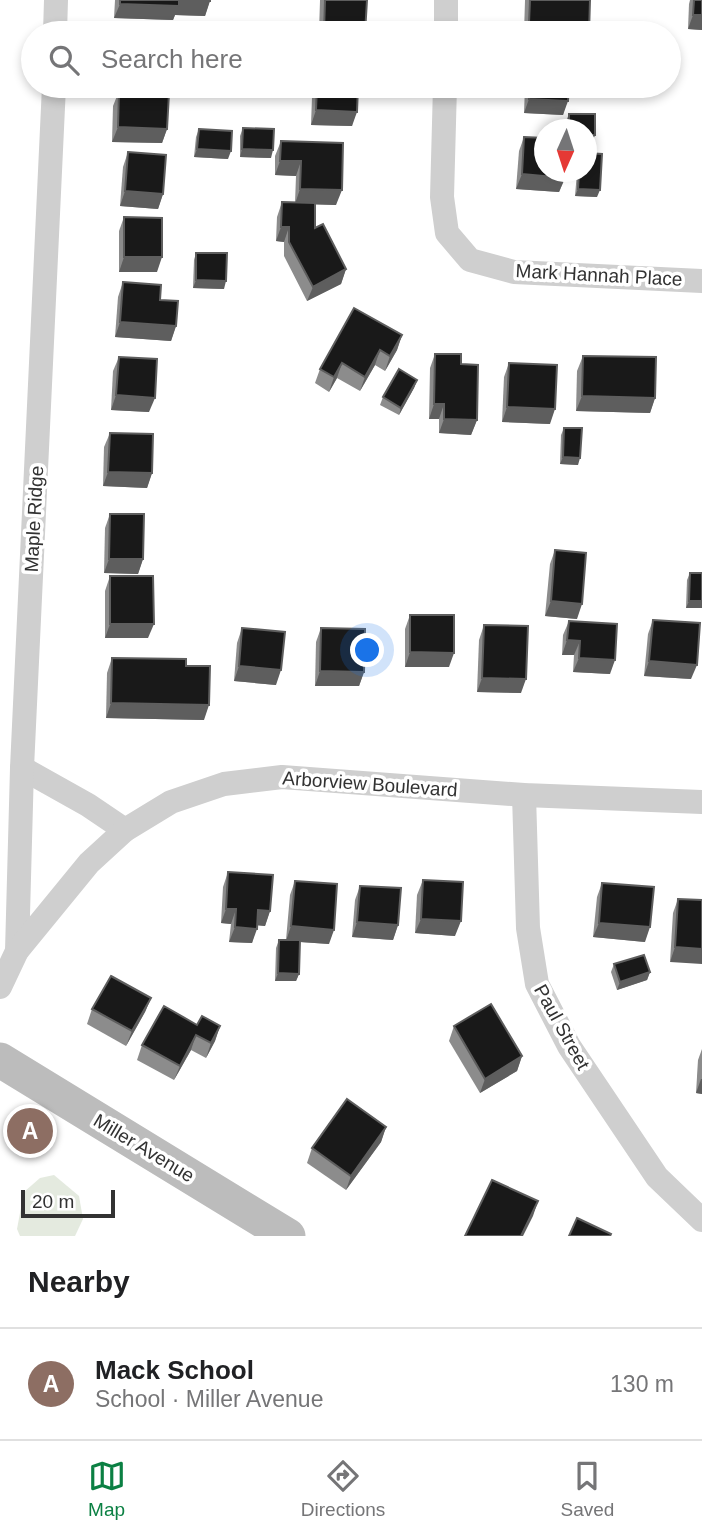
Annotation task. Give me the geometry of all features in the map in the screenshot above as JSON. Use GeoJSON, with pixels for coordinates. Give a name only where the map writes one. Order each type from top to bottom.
{"type":"FeatureCollection","features":[{"type":"Feature","properties":{"kind":"main road","name":"Miller Avenue"},"geometry":{"type":"LineString","coordinates":[[0,1060],[271,1232]]}},
{"type":"Feature","properties":{"kind":"street"},"geometry":{"type":"LineString","coordinates":[[55,21],[56,0]]}},
{"type":"Feature","properties":{"kind":"street"},"geometry":{"type":"LineString","coordinates":[[446,0],[446,21]]}},
{"type":"Feature","properties":{"kind":"street","name":"Maple Ridge"},"geometry":{"type":"LineString","coordinates":[[17,951],[22,768],[53,98]]}},
{"type":"Feature","properties":{"kind":"street","name":"Mark Hannah Place"},"geometry":{"type":"LineString","coordinates":[[445,98],[442,197],[446,233],[470,260],[514,272],[702,281]]}},
{"type":"Feature","properties":{"kind":"street"},"geometry":{"type":"LineString","coordinates":[[22,768],[88,805],[125,830]]}},
{"type":"Feature","properties":{"kind":"street","name":"Arborview Boulevard"},"geometry":{"type":"LineString","coordinates":[[0,987],[17,951],[89,863],[125,830],[171,802],[224,784],[282,777],[524,795],[702,802]]}},
{"type":"Feature","properties":{"kind":"street","name":"Paul Street"},"geometry":{"type":"LineString","coordinates":[[524,795],[527,928],[537,984],[569,1045],[657,1178],[702,1220]]}},
{"type":"Feature","properties":{"kind":"shaded area"},"geometry":{"type":"Polygon","coordinates":[[[54,1175],[79,1196],[83,1219],[75,1236],[20,1236],[17,1229],[24,1192],[40,1178],[54,1175]]]}},
{"type":"Feature","properties":{"kind":"building"},"geometry":{"type":"Polygon","coordinates":[[[120,0],[210,1],[179,1],[179,6],[120,4],[120,0]]]}},
{"type":"Feature","properties":{"kind":"building"},"geometry":{"type":"Polygon","coordinates":[[[325,0],[367,0],[366,21],[324,21],[325,0]]]}},
{"type":"Feature","properties":{"kind":"building"},"geometry":{"type":"Polygon","coordinates":[[[530,0],[590,0],[589,21],[529,21],[530,0]]]}},
{"type":"Feature","properties":{"kind":"building"},"geometry":{"type":"Polygon","coordinates":[[[694,0],[702,0],[702,15],[693,15],[694,0]]]}},
{"type":"Feature","properties":{"kind":"building"},"geometry":{"type":"Polygon","coordinates":[[[119,98],[169,98],[167,129],[118,127],[119,98]]]}},
{"type":"Feature","properties":{"kind":"building"},"geometry":{"type":"Polygon","coordinates":[[[316,98],[358,98],[357,112],[316,110],[316,98]]]}},
{"type":"Feature","properties":{"kind":"building"},"geometry":{"type":"Polygon","coordinates":[[[529,98],[568,98],[568,101],[529,98]]]}},
{"type":"Feature","properties":{"kind":"building"},"geometry":{"type":"Polygon","coordinates":[[[569,114],[595,114],[595,119],[569,119],[569,114]]]}},
{"type":"Feature","properties":{"kind":"building"},"geometry":{"type":"Polygon","coordinates":[[[243,128],[274,129],[273,150],[242,149],[243,128]]]}},
{"type":"Feature","properties":{"kind":"building"},"geometry":{"type":"Polygon","coordinates":[[[199,129],[232,131],[231,151],[197,149],[199,129]]]}},
{"type":"Feature","properties":{"kind":"building"},"geometry":{"type":"Polygon","coordinates":[[[524,137],[534,138],[534,175],[522,174],[524,137]]]}},
{"type":"Feature","properties":{"kind":"building"},"geometry":{"type":"Polygon","coordinates":[[[281,141],[343,143],[342,190],[300,189],[301,161],[280,161],[281,141]]]}},
{"type":"Feature","properties":{"kind":"building"},"geometry":{"type":"Polygon","coordinates":[[[128,152],[166,155],[163,194],[125,191],[128,152]]]}},
{"type":"Feature","properties":{"kind":"building"},"geometry":{"type":"Polygon","coordinates":[[[597,154],[602,154],[600,190],[578,189],[578,182],[597,182],[597,154]]]}},
{"type":"Feature","properties":{"kind":"building"},"geometry":{"type":"Polygon","coordinates":[[[282,202],[315,203],[315,228],[323,224],[346,269],[313,287],[289,242],[289,227],[281,227],[282,202]]]}},
{"type":"Feature","properties":{"kind":"building"},"geometry":{"type":"Polygon","coordinates":[[[124,217],[162,218],[162,257],[124,257],[124,217]]]}},
{"type":"Feature","properties":{"kind":"building"},"geometry":{"type":"Polygon","coordinates":[[[196,253],[227,253],[226,281],[196,280],[196,253]]]}},
{"type":"Feature","properties":{"kind":"building"},"geometry":{"type":"Polygon","coordinates":[[[123,282],[161,285],[160,300],[178,301],[176,326],[120,322],[123,282]]]}},
{"type":"Feature","properties":{"kind":"building"},"geometry":{"type":"Polygon","coordinates":[[[354,308],[402,335],[390,356],[380,350],[365,377],[342,363],[334,377],[320,369],[354,308]]]}},
{"type":"Feature","properties":{"kind":"building"},"geometry":{"type":"Polygon","coordinates":[[[435,354],[461,354],[461,364],[478,365],[477,420],[444,419],[444,404],[434,404],[435,354]]]}},
{"type":"Feature","properties":{"kind":"building"},"geometry":{"type":"Polygon","coordinates":[[[583,356],[656,357],[655,398],[582,396],[583,356]]]}},
{"type":"Feature","properties":{"kind":"building"},"geometry":{"type":"Polygon","coordinates":[[[119,357],[157,359],[155,398],[116,395],[119,357]]]}},
{"type":"Feature","properties":{"kind":"building"},"geometry":{"type":"Polygon","coordinates":[[[509,363],[557,365],[555,409],[507,407],[509,363]]]}},
{"type":"Feature","properties":{"kind":"building"},"geometry":{"type":"Polygon","coordinates":[[[399,369],[417,380],[401,408],[383,397],[399,369]]]}},
{"type":"Feature","properties":{"kind":"building"},"geometry":{"type":"Polygon","coordinates":[[[564,428],[582,428],[580,458],[563,457],[564,428]]]}},
{"type":"Feature","properties":{"kind":"building"},"geometry":{"type":"Polygon","coordinates":[[[110,433],[153,434],[152,473],[108,472],[110,433]]]}},
{"type":"Feature","properties":{"kind":"building"},"geometry":{"type":"Polygon","coordinates":[[[110,514],[144,514],[143,559],[109,559],[110,514]]]}},
{"type":"Feature","properties":{"kind":"building"},"geometry":{"type":"Polygon","coordinates":[[[555,550],[586,553],[582,604],[551,601],[555,550]]]}},
{"type":"Feature","properties":{"kind":"building"},"geometry":{"type":"Polygon","coordinates":[[[690,573],[702,573],[702,601],[689,601],[690,573]]]}},
{"type":"Feature","properties":{"kind":"building"},"geometry":{"type":"Polygon","coordinates":[[[110,576],[153,576],[154,624],[110,624],[110,576]]]}},
{"type":"Feature","properties":{"kind":"building"},"geometry":{"type":"Polygon","coordinates":[[[410,615],[454,615],[454,653],[410,652],[410,615]]]}},
{"type":"Feature","properties":{"kind":"building"},"geometry":{"type":"Polygon","coordinates":[[[653,620],[700,623],[697,665],[649,661],[653,620]]]}},
{"type":"Feature","properties":{"kind":"building"},"geometry":{"type":"Polygon","coordinates":[[[569,621],[617,624],[615,660],[579,658],[580,641],[567,640],[569,621]]]}},
{"type":"Feature","properties":{"kind":"building"},"geometry":{"type":"Polygon","coordinates":[[[484,625],[528,626],[526,679],[482,678],[484,625]]]}},
{"type":"Feature","properties":{"kind":"building"},"geometry":{"type":"Polygon","coordinates":[[[242,628],[285,632],[281,670],[239,666],[242,628]]]}},
{"type":"Feature","properties":{"kind":"building"},"geometry":{"type":"Polygon","coordinates":[[[321,628],[365,629],[364,672],[320,671],[321,628]]]}},
{"type":"Feature","properties":{"kind":"building"},"geometry":{"type":"Polygon","coordinates":[[[112,658],[186,659],[186,666],[210,666],[209,705],[111,703],[112,658]]]}},
{"type":"Feature","properties":{"kind":"building"},"geometry":{"type":"Polygon","coordinates":[[[228,872],[273,875],[270,911],[258,910],[257,929],[235,927],[236,909],[226,909],[228,872]]]}},
{"type":"Feature","properties":{"kind":"building"},"geometry":{"type":"Polygon","coordinates":[[[423,880],[463,882],[461,921],[421,919],[423,880]]]}},
{"type":"Feature","properties":{"kind":"building"},"geometry":{"type":"Polygon","coordinates":[[[295,881],[337,884],[334,930],[291,926],[295,881]]]}},
{"type":"Feature","properties":{"kind":"building"},"geometry":{"type":"Polygon","coordinates":[[[602,883],[654,887],[650,927],[599,923],[602,883]]]}},
{"type":"Feature","properties":{"kind":"building"},"geometry":{"type":"Polygon","coordinates":[[[360,886],[401,888],[398,925],[357,922],[360,886]]]}},
{"type":"Feature","properties":{"kind":"building"},"geometry":{"type":"Polygon","coordinates":[[[678,899],[702,900],[702,949],[675,947],[678,899]]]}},
{"type":"Feature","properties":{"kind":"building"},"geometry":{"type":"Polygon","coordinates":[[[279,940],[300,940],[299,974],[278,973],[279,940]]]}},
{"type":"Feature","properties":{"kind":"building"},"geometry":{"type":"Polygon","coordinates":[[[644,955],[650,972],[620,982],[614,964],[644,955]]]}},
{"type":"Feature","properties":{"kind":"building"},"geometry":{"type":"Polygon","coordinates":[[[111,976],[151,998],[132,1031],[92,1009],[111,976]]]}},
{"type":"Feature","properties":{"kind":"building"},"geometry":{"type":"Polygon","coordinates":[[[491,1004],[522,1056],[485,1079],[454,1026],[491,1004]]]}},
{"type":"Feature","properties":{"kind":"building"},"geometry":{"type":"Polygon","coordinates":[[[164,1006],[197,1025],[202,1016],[220,1026],[211,1043],[196,1035],[180,1066],[142,1045],[164,1006]]]}},
{"type":"Feature","properties":{"kind":"building"},"geometry":{"type":"Polygon","coordinates":[[[347,1099],[386,1127],[351,1176],[312,1148],[347,1099]]]}},
{"type":"Feature","properties":{"kind":"building"},"geometry":{"type":"Polygon","coordinates":[[[492,1180],[538,1201],[521,1236],[465,1236],[492,1180]]]}},
{"type":"Feature","properties":{"kind":"building"},"geometry":{"type":"Polygon","coordinates":[[[577,1218],[611,1234],[610,1236],[569,1236],[577,1218]]]}},
{"type":"Feature","properties":{"kind":"place","name":"Mack School"},"geometry":{"type":"Point","coordinates":[30,1131]}}]}
